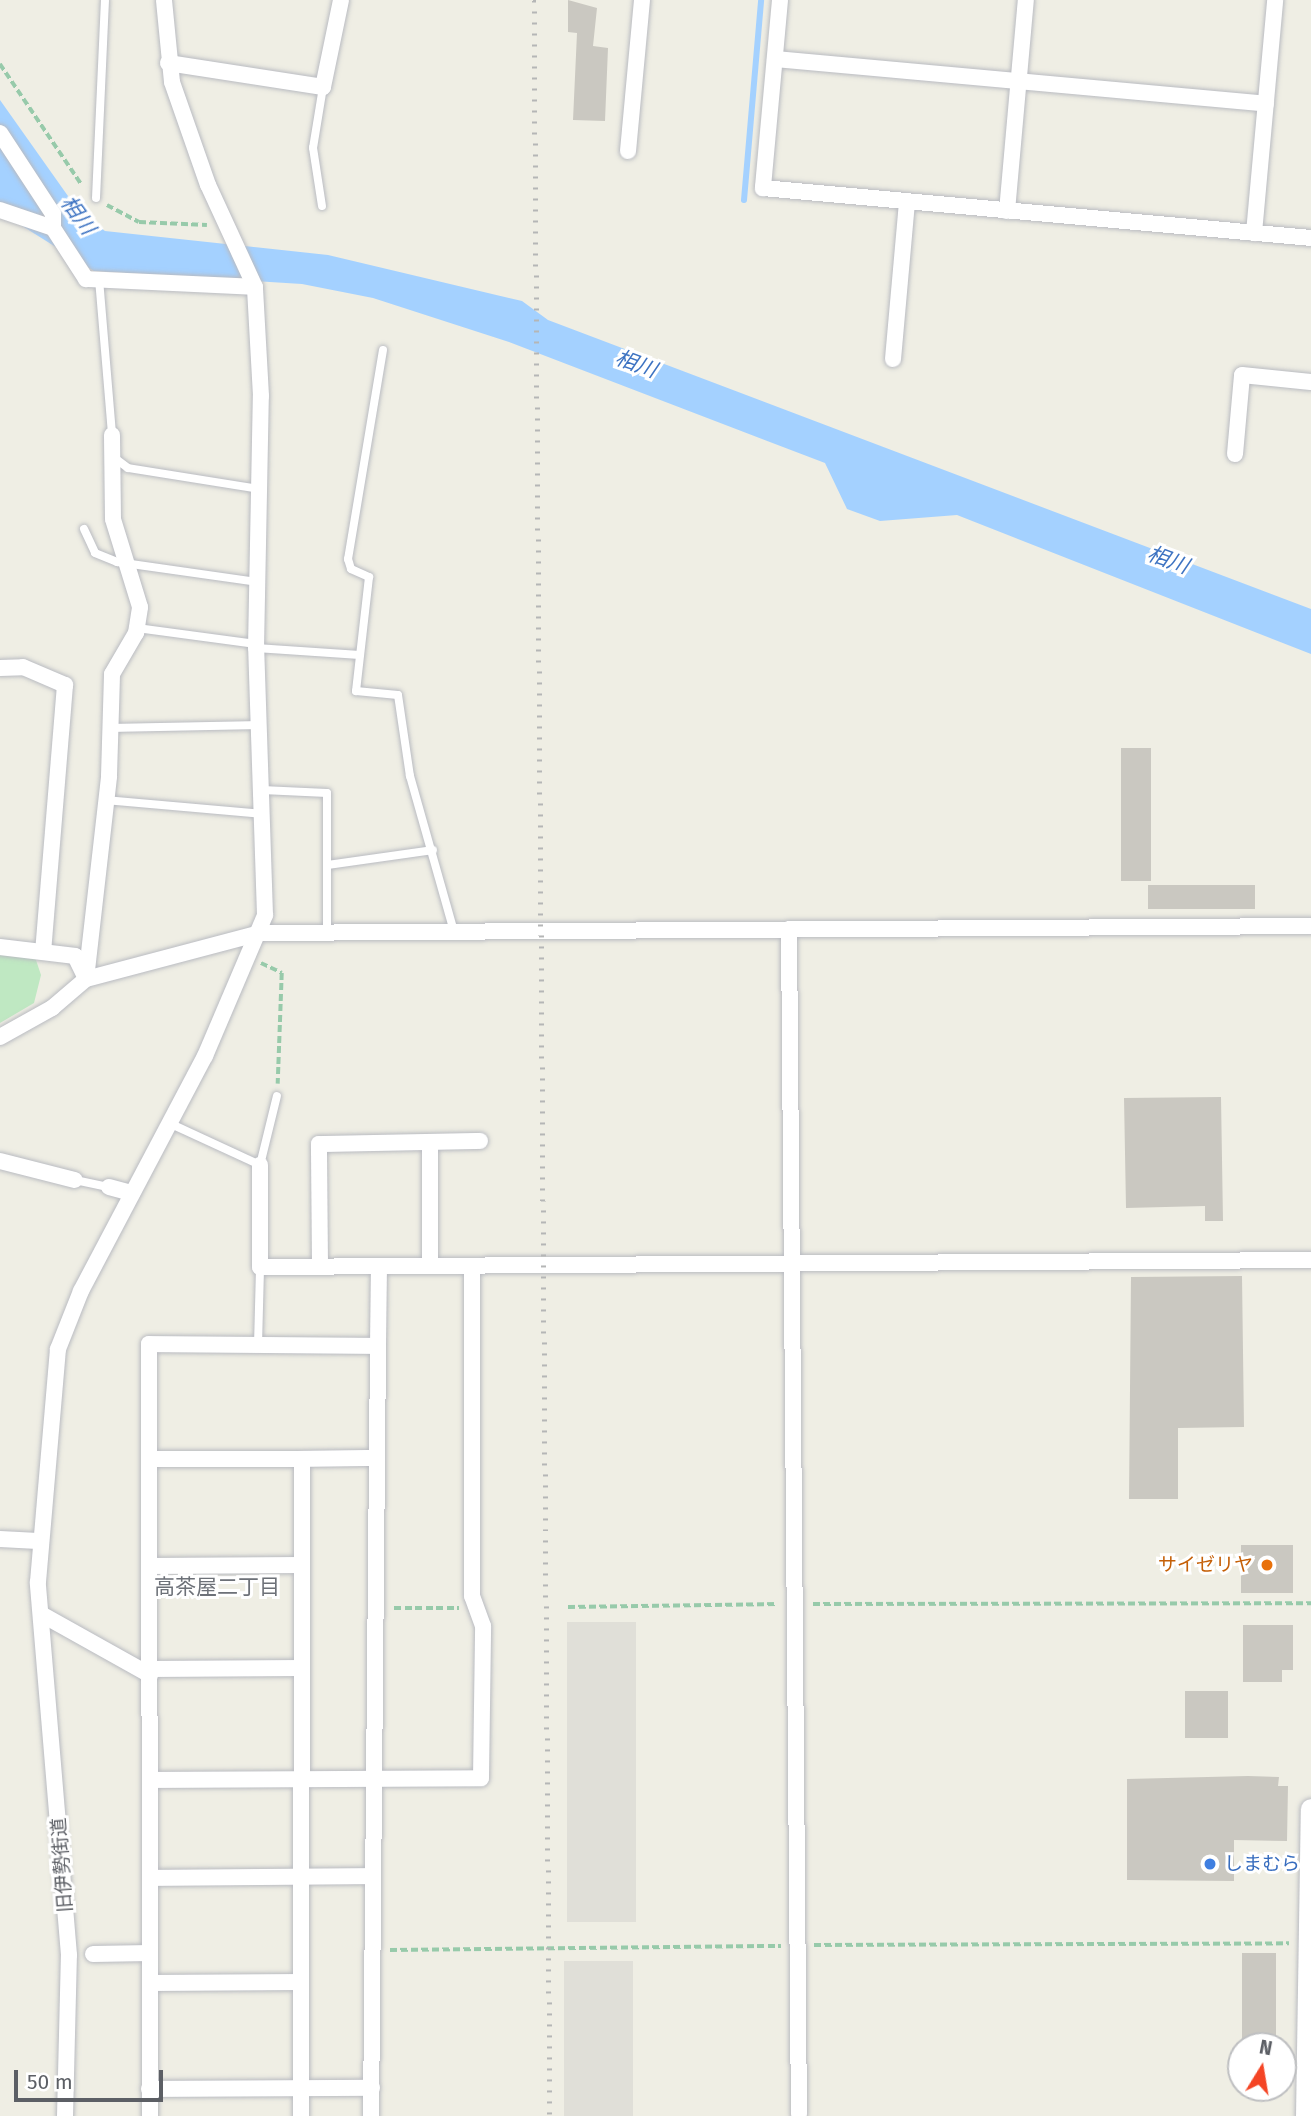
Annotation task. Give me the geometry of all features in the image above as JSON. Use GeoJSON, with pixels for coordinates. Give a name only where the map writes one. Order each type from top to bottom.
{"type":"FeatureCollection","features":[{"type":"Feature","properties":{"kind":"street"},"geometry":{"type":"LineString","coordinates":[[164,0],[168,63],[229,228],[255,287],[259,489],[257,725],[262,790],[260,933]]}},
{"type":"Feature","properties":{"kind":"street"},"geometry":{"type":"LineString","coordinates":[[168,63],[323,87],[341,0]]}},
{"type":"Feature","properties":{"kind":"street"},"geometry":{"type":"LineString","coordinates":[[628,150],[642,0]]}},
{"type":"Feature","properties":{"kind":"street"},"geometry":{"type":"LineString","coordinates":[[780,0],[763,188],[1311,239]]}},
{"type":"Feature","properties":{"kind":"street"},"geometry":{"type":"LineString","coordinates":[[1007,211],[1026,0]]}},
{"type":"Feature","properties":{"kind":"street"},"geometry":{"type":"LineString","coordinates":[[1254,233],[1275,0]]}},
{"type":"Feature","properties":{"kind":"street"},"geometry":{"type":"LineString","coordinates":[[775,59],[1266,103]]}},
{"type":"Feature","properties":{"kind":"street"},"geometry":{"type":"LineString","coordinates":[[0,133],[53,214],[53,228],[86,279],[255,287]]}},
{"type":"Feature","properties":{"kind":"street"},"geometry":{"type":"LineString","coordinates":[[893,359],[907,202]]}},
{"type":"Feature","properties":{"kind":"street"},"geometry":{"type":"LineString","coordinates":[[0,209],[53,228]]}},
{"type":"Feature","properties":{"kind":"street"},"geometry":{"type":"LineString","coordinates":[[1235,454],[1242,375],[1311,382]]}},
{"type":"Feature","properties":{"kind":"street"},"geometry":{"type":"LineString","coordinates":[[86,979],[113,728],[112,674],[137,628],[138,588],[113,519],[116,459],[112,435]]}},
{"type":"Feature","properties":{"kind":"street"},"geometry":{"type":"LineString","coordinates":[[0,668],[23,667],[65,685],[43,950]]}},
{"type":"Feature","properties":{"kind":"street"},"geometry":{"type":"LineString","coordinates":[[0,1037],[52,1008],[86,979],[260,933],[453,929],[1311,926]]}},
{"type":"Feature","properties":{"kind":"street"},"geometry":{"type":"LineString","coordinates":[[789,929],[789,1264],[799,2114]]}},
{"type":"Feature","properties":{"kind":"street","name":"旧伊勢街道"},"geometry":{"type":"LineString","coordinates":[[65,2116],[79,1954],[41,1614],[38,1541],[58,1349],[260,933]]}},
{"type":"Feature","properties":{"kind":"street"},"geometry":{"type":"LineString","coordinates":[[0,947],[43,950],[75,956],[86,979]]}},
{"type":"Feature","properties":{"kind":"street"},"geometry":{"type":"LineString","coordinates":[[320,1266],[319,1143],[480,1141]]}},
{"type":"Feature","properties":{"kind":"street"},"geometry":{"type":"LineString","coordinates":[[430,1142],[430,1270],[1311,1260]]}},
{"type":"Feature","properties":{"kind":"street"},"geometry":{"type":"LineString","coordinates":[[0,1161],[75,1180]]}},
{"type":"Feature","properties":{"kind":"street"},"geometry":{"type":"LineString","coordinates":[[260,1165],[260,1267],[430,1265]]}},
{"type":"Feature","properties":{"kind":"street"},"geometry":{"type":"LineString","coordinates":[[109,1186],[132,1193]]}},
{"type":"Feature","properties":{"kind":"street"},"geometry":{"type":"LineString","coordinates":[[371,2116],[379,1267]]}},
{"type":"Feature","properties":{"kind":"street"},"geometry":{"type":"LineString","coordinates":[[151,1780],[481,1778],[482,1626],[475,1608],[472,1270]]}},
{"type":"Feature","properties":{"kind":"street"},"geometry":{"type":"LineString","coordinates":[[150,2116],[149,1344],[378,1346]]}},
{"type":"Feature","properties":{"kind":"street"},"geometry":{"type":"LineString","coordinates":[[149,1459],[377,1458]]}},
{"type":"Feature","properties":{"kind":"street"},"geometry":{"type":"LineString","coordinates":[[302,1459],[302,2116]]}},
{"type":"Feature","properties":{"kind":"street"},"geometry":{"type":"LineString","coordinates":[[0,1539],[38,1541]]}},
{"type":"Feature","properties":{"kind":"street"},"geometry":{"type":"LineString","coordinates":[[150,1566],[300,1565]]}},
{"type":"Feature","properties":{"kind":"street"},"geometry":{"type":"LineString","coordinates":[[41,1614],[150,1672],[301,1668]]}},
{"type":"Feature","properties":{"kind":"street"},"geometry":{"type":"LineString","coordinates":[[1306,2116],[1311,1809]]}},
{"type":"Feature","properties":{"kind":"street"},"geometry":{"type":"LineString","coordinates":[[150,1878],[373,1876]]}},
{"type":"Feature","properties":{"kind":"street"},"geometry":{"type":"LineString","coordinates":[[79,1954],[150,1953]]}},
{"type":"Feature","properties":{"kind":"street"},"geometry":{"type":"LineString","coordinates":[[150,1983],[301,1982]]}},
{"type":"Feature","properties":{"kind":"street"},"geometry":{"type":"LineString","coordinates":[[149,2089],[372,2088]]}},
{"type":"Feature","properties":{"kind":"lane"},"geometry":{"type":"LineString","coordinates":[[96,198],[105,0]]}},
{"type":"Feature","properties":{"kind":"lane"},"geometry":{"type":"LineString","coordinates":[[322,206],[313,148],[323,87]]}},
{"type":"Feature","properties":{"kind":"lane"},"geometry":{"type":"LineString","coordinates":[[99,279],[112,435]]}},
{"type":"Feature","properties":{"kind":"lane"},"geometry":{"type":"LineString","coordinates":[[383,349],[348,559],[351,569],[369,577],[357,695],[398,695],[410,776],[433,850],[453,929]]}},
{"type":"Feature","properties":{"kind":"lane"},"geometry":{"type":"LineString","coordinates":[[116,459],[128,468],[259,489]]}},
{"type":"Feature","properties":{"kind":"lane"},"geometry":{"type":"LineString","coordinates":[[84,529],[95,553],[129,564],[257,582]]}},
{"type":"Feature","properties":{"kind":"lane"},"geometry":{"type":"LineString","coordinates":[[137,628],[256,646],[360,655]]}},
{"type":"Feature","properties":{"kind":"lane"},"geometry":{"type":"LineString","coordinates":[[113,728],[257,725]]}},
{"type":"Feature","properties":{"kind":"lane"},"geometry":{"type":"LineString","coordinates":[[262,790],[327,793],[327,930]]}},
{"type":"Feature","properties":{"kind":"lane"},"geometry":{"type":"LineString","coordinates":[[106,800],[261,814]]}},
{"type":"Feature","properties":{"kind":"lane"},"geometry":{"type":"LineString","coordinates":[[328,866],[433,850]]}},
{"type":"Feature","properties":{"kind":"lane"},"geometry":{"type":"LineString","coordinates":[[169,1123],[260,1165],[277,1096]]}},
{"type":"Feature","properties":{"kind":"lane"},"geometry":{"type":"LineString","coordinates":[[75,1180],[109,1186]]}},
{"type":"Feature","properties":{"kind":"lane"},"geometry":{"type":"LineString","coordinates":[[258,1345],[260,1267]]}},
{"type":"Feature","properties":{"kind":"path"},"geometry":{"type":"LineString","coordinates":[[249,958],[282,974],[277,1096]]}},
{"type":"Feature","properties":{"kind":"path"},"geometry":{"type":"LineString","coordinates":[[568,1607],[1311,1603]]}},
{"type":"Feature","properties":{"kind":"path"},"geometry":{"type":"LineString","coordinates":[[375,1608],[475,1608]]}},
{"type":"Feature","properties":{"kind":"path"},"geometry":{"type":"LineString","coordinates":[[372,1950],[1310,1943]]}},
{"type":"Feature","properties":{"kind":"shaded area"},"geometry":{"type":"Polygon","coordinates":[[[567,1622],[636,1622],[636,1922],[567,1922],[567,1622]]]}},
{"type":"Feature","properties":{"kind":"shaded area"},"geometry":{"type":"Polygon","coordinates":[[[564,1961],[633,1961],[633,2116],[564,2116],[564,1961]]]}},
{"type":"Feature","properties":{"kind":"green space"},"geometry":{"type":"Polygon","coordinates":[[[0,951],[34,954],[41,975],[34,1003],[0,1023],[0,951]]]}},
{"type":"Feature","properties":{"kind":"water"},"geometry":{"type":"Polygon","coordinates":[[[0,100],[80,213],[105,231],[328,255],[522,301],[548,320],[1311,609],[1311,654],[957,515],[880,521],[847,509],[825,463],[509,342],[373,298],[302,284],[94,271],[0,212],[0,100]]]}},
{"type":"Feature","properties":{"kind":"building"},"geometry":{"type":"Polygon","coordinates":[[[568,0],[597,8],[593,46],[608,48],[605,121],[573,120],[577,33],[568,32],[568,0]]]}},
{"type":"Feature","properties":{"kind":"building"},"geometry":{"type":"Polygon","coordinates":[[[1121,748],[1151,748],[1151,881],[1121,881],[1121,748]]]}},
{"type":"Feature","properties":{"kind":"building"},"geometry":{"type":"Polygon","coordinates":[[[1148,885],[1255,885],[1255,909],[1148,909],[1148,885]]]}},
{"type":"Feature","properties":{"kind":"building"},"geometry":{"type":"Polygon","coordinates":[[[1221,1097],[1223,1221],[1205,1221],[1205,1206],[1126,1208],[1124,1098],[1221,1097]]]}},
{"type":"Feature","properties":{"kind":"building"},"geometry":{"type":"Polygon","coordinates":[[[1242,1276],[1244,1427],[1178,1428],[1178,1499],[1129,1499],[1131,1277],[1242,1276]]]}},
{"type":"Feature","properties":{"kind":"building"},"geometry":{"type":"Polygon","coordinates":[[[1241,1545],[1293,1545],[1293,1593],[1241,1593],[1241,1545]]]}},
{"type":"Feature","properties":{"kind":"building"},"geometry":{"type":"Polygon","coordinates":[[[1243,1625],[1293,1625],[1293,1670],[1282,1670],[1282,1682],[1243,1682],[1243,1625]]]}},
{"type":"Feature","properties":{"kind":"building"},"geometry":{"type":"Polygon","coordinates":[[[1185,1691],[1228,1691],[1228,1738],[1185,1738],[1185,1691]]]}},
{"type":"Feature","properties":{"kind":"building"},"geometry":{"type":"Polygon","coordinates":[[[1279,1777],[1278,1786],[1288,1786],[1287,1841],[1234,1840],[1234,1881],[1127,1880],[1127,1779],[1279,1777]]]}},
{"type":"Feature","properties":{"kind":"building"},"geometry":{"type":"Polygon","coordinates":[[[1242,1953],[1276,1953],[1276,2032],[1242,2032],[1242,1953]]]}},
{"type":"Feature","properties":{"kind":"waterway","name":"相川"},"geometry":{"type":"LineString","coordinates":[[744,200],[761,0]]}},
{"type":"Feature","properties":{"kind":"railway"},"geometry":{"type":"LineString","coordinates":[[534,0],[550,2116]]}},
{"type":"Feature","properties":{"kind":"place","name":"サイゼリヤ"},"geometry":{"type":"Point","coordinates":[1267,1565]}},
{"type":"Feature","properties":{"kind":"place","name":"しまむら"},"geometry":{"type":"Point","coordinates":[1210,1864]}},
{"type":"Feature","properties":{"kind":"district","name":"高茶屋二丁目"},"geometry":{"type":"Point","coordinates":[217,1587]}}]}
